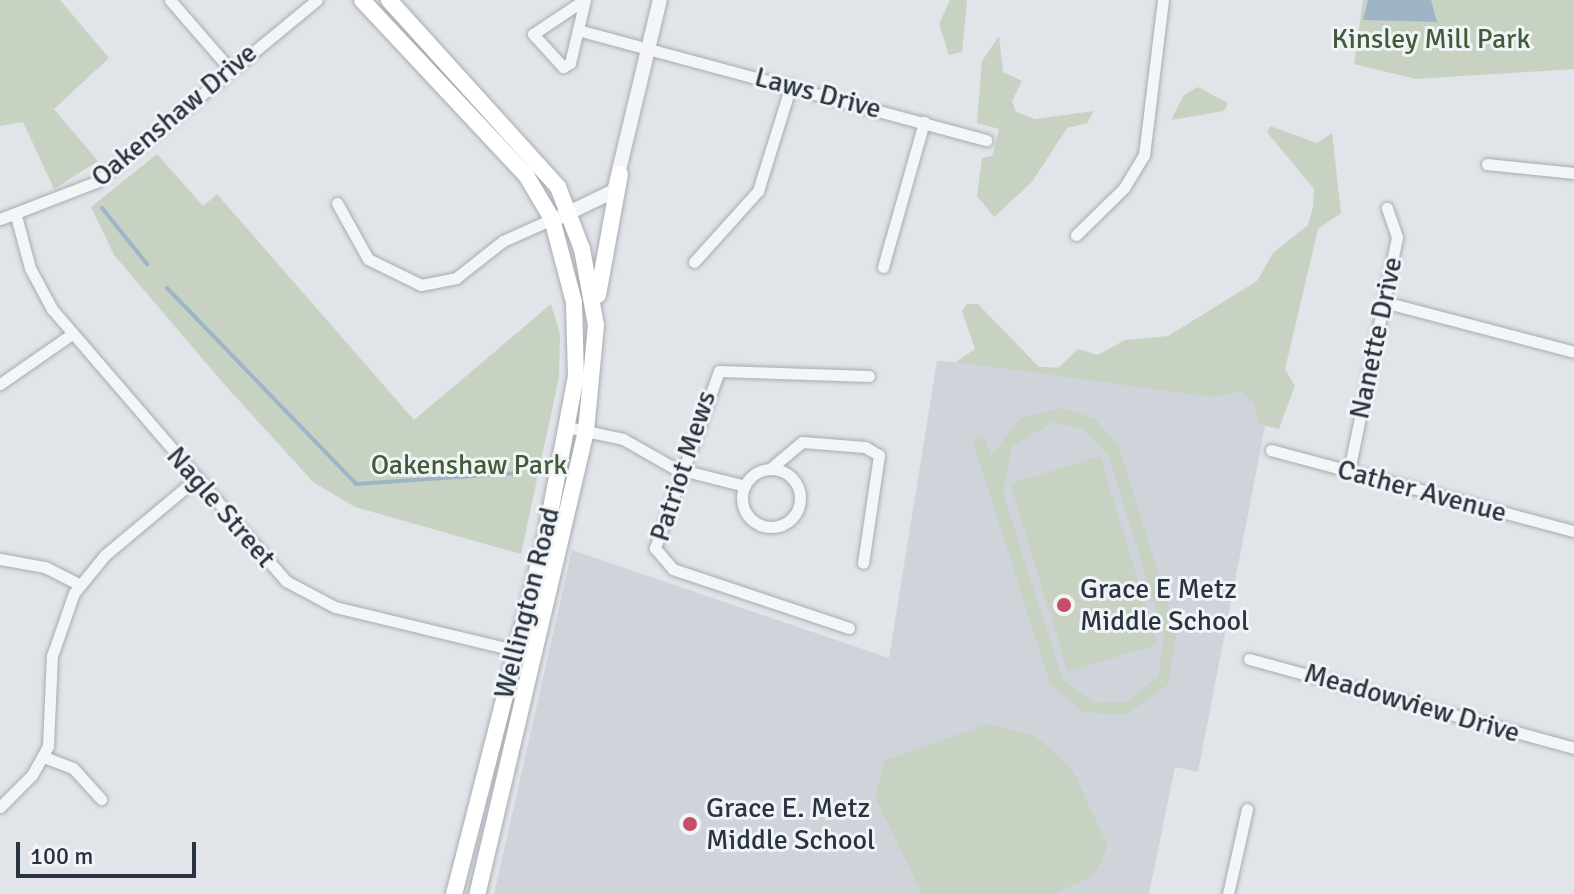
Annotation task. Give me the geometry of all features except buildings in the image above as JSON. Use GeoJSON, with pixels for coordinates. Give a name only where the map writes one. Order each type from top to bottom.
{"type":"FeatureCollection","features":[{"type":"Feature","properties":{"kind":"main road","name":"Wellington Road"},"geometry":{"type":"LineString","coordinates":[[362,0],[514,158],[552,219],[577,335],[567,427],[517,650],[454,894]]}},
{"type":"Feature","properties":{"kind":"main road","name":"Wellington Road"},"geometry":{"type":"LineString","coordinates":[[389,0],[519,136],[570,213],[595,320],[586,431],[536,655],[477,894]]}},
{"type":"Feature","properties":{"kind":"main road"},"geometry":{"type":"LineString","coordinates":[[595,320],[620,174]]}},
{"type":"Feature","properties":{"kind":"street"},"geometry":{"type":"LineString","coordinates":[[170,0],[230,69]]}},
{"type":"Feature","properties":{"kind":"street","name":"Oakenshaw Drive"},"geometry":{"type":"LineString","coordinates":[[295,13],[300,0]]}},
{"type":"Feature","properties":{"kind":"street","name":"Oakenshaw Drive"},"geometry":{"type":"LineString","coordinates":[[0,219],[16,216],[88,187],[295,13],[317,0]]}},
{"type":"Feature","properties":{"kind":"street"},"geometry":{"type":"LineString","coordinates":[[584,0],[578,30],[567,67],[533,34],[584,0]]}},
{"type":"Feature","properties":{"kind":"street"},"geometry":{"type":"LineString","coordinates":[[337,203],[368,259],[421,285],[456,278],[503,241],[610,196],[620,174],[660,0]]}},
{"type":"Feature","properties":{"kind":"street"},"geometry":{"type":"LineString","coordinates":[[1076,235],[1140,166],[1156,92],[1163,0]]}},
{"type":"Feature","properties":{"kind":"street","name":"Laws Drive"},"geometry":{"type":"LineString","coordinates":[[578,30],[986,140]]}},
{"type":"Feature","properties":{"kind":"street"},"geometry":{"type":"LineString","coordinates":[[694,262],[758,191],[791,85]]}},
{"type":"Feature","properties":{"kind":"street"},"geometry":{"type":"LineString","coordinates":[[883,267],[924,122]]}},
{"type":"Feature","properties":{"kind":"street"},"geometry":{"type":"LineString","coordinates":[[1487,164],[1574,173]]}},
{"type":"Feature","properties":{"kind":"street","name":"Nanette Drive"},"geometry":{"type":"LineString","coordinates":[[1349,471],[1397,237],[1387,208]]}},
{"type":"Feature","properties":{"kind":"street","name":"Nagle Street"},"geometry":{"type":"LineString","coordinates":[[16,216],[35,279],[72,334],[196,479],[304,593],[536,655]]}},
{"type":"Feature","properties":{"kind":"street"},"geometry":{"type":"LineString","coordinates":[[1384,302],[1574,352]]}},
{"type":"Feature","properties":{"kind":"street"},"geometry":{"type":"LineString","coordinates":[[0,384],[72,334]]}},
{"type":"Feature","properties":{"kind":"street","name":"Patriot Mews"},"geometry":{"type":"LineString","coordinates":[[849,628],[661,562],[655,548],[710,381],[725,368],[869,376]]}},
{"type":"Feature","properties":{"kind":"street"},"geometry":{"type":"LineString","coordinates":[[567,427],[623,439],[680,470],[745,486],[802,442],[865,447],[879,455],[863,563]]}},
{"type":"Feature","properties":{"kind":"street","name":"Cather Avenue"},"geometry":{"type":"LineString","coordinates":[[1271,450],[1574,531]]}},
{"type":"Feature","properties":{"kind":"street"},"geometry":{"type":"LineString","coordinates":[[745,486],[751,518],[771,527],[786,523],[797,512],[800,490],[792,477],[771,468]]}},
{"type":"Feature","properties":{"kind":"street"},"geometry":{"type":"LineString","coordinates":[[0,807],[44,757],[56,631],[79,584],[196,479]]}},
{"type":"Feature","properties":{"kind":"street"},"geometry":{"type":"LineString","coordinates":[[0,559],[45,567],[79,584]]}},
{"type":"Feature","properties":{"kind":"street","name":"Meadowview Drive"},"geometry":{"type":"LineString","coordinates":[[1249,659],[1574,748]]}},
{"type":"Feature","properties":{"kind":"street"},"geometry":{"type":"LineString","coordinates":[[44,757],[73,768],[101,799]]}},
{"type":"Feature","properties":{"kind":"street"},"geometry":{"type":"LineString","coordinates":[[1228,894],[1247,809]]}},
{"type":"Feature","properties":{"kind":"shaded area","name":"Grace E Metz Middle School"},"geometry":{"type":"Polygon","coordinates":[[[937,361],[1274,380],[1198,772],[1175,767],[1149,894],[494,894],[572,550],[889,658],[937,361]]]}},
{"type":"Feature","properties":{"kind":"green space"},"geometry":{"type":"Polygon","coordinates":[[[0,0],[60,0],[109,58],[54,109],[98,161],[54,189],[23,122],[0,126],[0,0]]]}},
{"type":"Feature","properties":{"kind":"green space"},"geometry":{"type":"Polygon","coordinates":[[[950,0],[967,0],[962,52],[949,55],[939,24],[950,0]]]}},
{"type":"Feature","properties":{"kind":"green space","name":"Kinsley Mill Park"},"geometry":{"type":"Polygon","coordinates":[[[1363,0],[1574,0],[1574,69],[1416,79],[1354,64],[1363,0]]]}},
{"type":"Feature","properties":{"kind":"green space"},"geometry":{"type":"Polygon","coordinates":[[[999,36],[1003,72],[1022,81],[1012,101],[1016,112],[1035,119],[1094,111],[1087,123],[1067,128],[1032,182],[994,217],[977,196],[982,158],[992,156],[999,129],[977,123],[982,61],[999,36]]]}},
{"type":"Feature","properties":{"kind":"green space"},"geometry":{"type":"Polygon","coordinates":[[[1198,87],[1228,103],[1224,111],[1171,120],[1184,95],[1198,87]]]}},
{"type":"Feature","properties":{"kind":"green space"},"geometry":{"type":"Polygon","coordinates":[[[1270,126],[1317,143],[1332,133],[1341,213],[1318,229],[1285,369],[1295,386],[1279,429],[1259,424],[1254,403],[1241,392],[1211,397],[956,362],[975,349],[962,311],[967,304],[978,304],[1039,367],[1058,368],[1078,349],[1098,355],[1125,340],[1168,336],[1257,281],[1273,253],[1308,225],[1313,207],[1314,189],[1267,132],[1270,126]]]}},
{"type":"Feature","properties":{"kind":"green space","name":"Oakenshaw Park"},"geometry":{"type":"Polygon","coordinates":[[[157,154],[203,206],[217,194],[414,420],[551,304],[560,334],[559,377],[521,554],[355,507],[313,482],[114,255],[91,207],[157,154]]]}},
{"type":"Feature","properties":{"kind":"green space"},"geometry":{"type":"Polygon","coordinates":[[[1063,408],[1095,419],[1118,444],[1177,633],[1168,685],[1125,715],[1083,712],[1050,684],[972,439],[984,436],[991,456],[1020,418],[1063,408]],[[1054,422],[1012,446],[1003,493],[1063,680],[1095,703],[1125,702],[1158,677],[1164,637],[1109,457],[1083,429],[1054,422]]]}},
{"type":"Feature","properties":{"kind":"green space"},"geometry":{"type":"Polygon","coordinates":[[[1100,456],[1158,644],[1068,672],[1010,483],[1100,456]]]}},
{"type":"Feature","properties":{"kind":"green space"},"geometry":{"type":"Polygon","coordinates":[[[987,724],[1036,736],[1073,771],[1108,846],[1094,876],[1053,894],[922,894],[875,797],[884,761],[987,724]]]}},
{"type":"Feature","properties":{"kind":"water"},"geometry":{"type":"Polygon","coordinates":[[[1368,0],[1431,0],[1437,22],[1363,20],[1368,0]]]}},
{"type":"Feature","properties":{"kind":"waterway"},"geometry":{"type":"LineString","coordinates":[[102,208],[147,264]]}},
{"type":"Feature","properties":{"kind":"waterway"},"geometry":{"type":"LineString","coordinates":[[167,288],[356,484],[518,473]]}},
{"type":"Feature","properties":{"kind":"place","name":"Grace E Metz Middle School"},"geometry":{"type":"Point","coordinates":[1064,605]}},
{"type":"Feature","properties":{"kind":"place","name":"Grace E. Metz Middle School"},"geometry":{"type":"Point","coordinates":[690,824]}}]}
